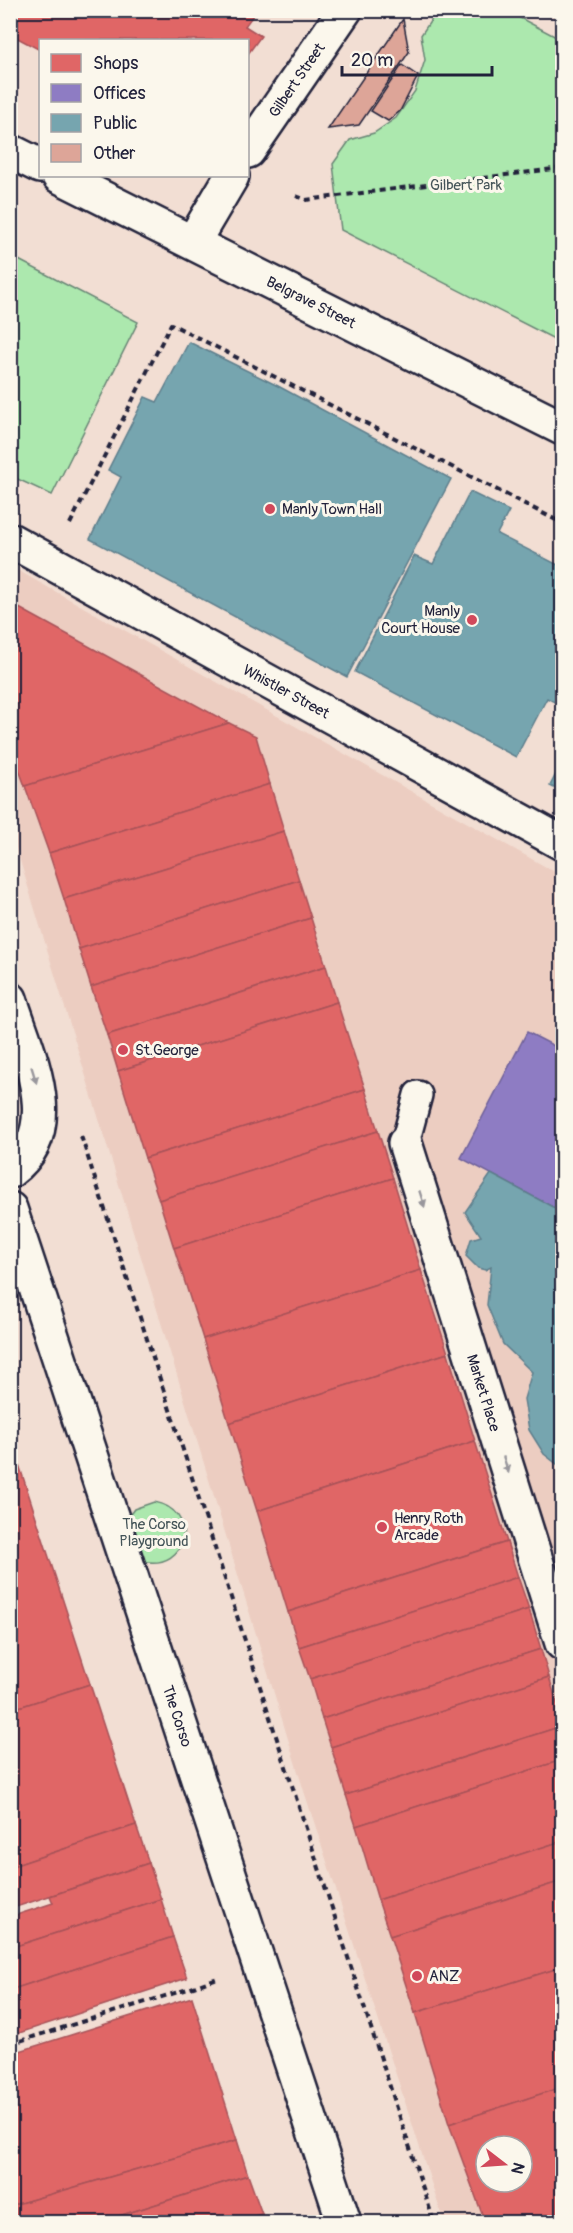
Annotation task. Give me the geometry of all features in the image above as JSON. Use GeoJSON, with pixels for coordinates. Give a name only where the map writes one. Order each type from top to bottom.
{"type":"FeatureCollection","features":[{"type":"Feature","properties":{"kind":"street","name":"Gilbert Street"},"geometry":{"type":"LineString","coordinates":[[249,150],[345,10]]}},
{"type":"Feature","properties":{"kind":"street"},"geometry":{"type":"LineString","coordinates":[[10,151],[39,166]]}},
{"type":"Feature","properties":{"kind":"street","name":"Belgrave Street"},"geometry":{"type":"LineString","coordinates":[[61,177],[562,428]]}},
{"type":"Feature","properties":{"kind":"street"},"geometry":{"type":"LineString","coordinates":[[193,242],[231,177]]}},
{"type":"Feature","properties":{"kind":"street","name":"Whistler Street"},"geometry":{"type":"LineString","coordinates":[[10,540],[562,843]]}},
{"type":"Feature","properties":{"kind":"street"},"geometry":{"type":"LineString","coordinates":[[10,999],[41,1104],[41,1121],[30,1153],[10,1171]]}},
{"type":"Feature","properties":{"kind":"street","name":"Market Place"},"geometry":{"type":"LineString","coordinates":[[405,1143],[562,1642]]}},
{"type":"Feature","properties":{"kind":"street","name":"The Corso"},"geometry":{"type":"LineString","coordinates":[[10,1209],[344,2223]]}},
{"type":"Feature","properties":{"kind":"lane"},"geometry":{"type":"LineString","coordinates":[[405,1143],[418,1095]]}},
{"type":"Feature","properties":{"kind":"path"},"geometry":{"type":"LineString","coordinates":[[296,196],[306,200],[562,168]]}},
{"type":"Feature","properties":{"kind":"path"},"geometry":{"type":"LineString","coordinates":[[70,525],[171,324],[562,523]]}},
{"type":"Feature","properties":{"kind":"path"},"geometry":{"type":"LineString","coordinates":[[78,1128],[434,2223]]}},
{"type":"Feature","properties":{"kind":"path"},"geometry":{"type":"LineString","coordinates":[[10,2044],[191,1988],[259,1961]]}},
{"type":"Feature","properties":{"kind":"shaded area"},"geometry":{"type":"Polygon","coordinates":[[[10,566],[562,876],[562,2222],[444,2222],[303,1788],[11,831],[10,566]]]}},
{"type":"Feature","properties":{"kind":"green space","name":"Gilbert Park"},"geometry":{"type":"Polygon","coordinates":[[[437,11],[507,11],[562,40],[562,343],[341,230],[333,164],[350,140],[374,133],[396,118],[415,91],[425,60],[421,35],[437,11]]]}},
{"type":"Feature","properties":{"kind":"green space"},"geometry":{"type":"Polygon","coordinates":[[[11,256],[138,322],[52,495],[11,476],[11,256]]]}},
{"type":"Feature","properties":{"kind":"green space","name":"The Corso Playground"},"geometry":{"type":"Polygon","coordinates":[[[154,1502],[169,1507],[178,1516],[183,1527],[183,1539],[179,1549],[170,1558],[158,1562],[142,1561],[128,1517],[134,1509],[154,1502]]]}},
{"type":"Feature","properties":{"kind":"building: Shops"},"geometry":{"type":"Polygon","coordinates":[[[10,10],[257,10],[245,26],[261,36],[249,53],[249,39],[39,39],[39,49],[10,34],[10,10]]]}},
{"type":"Feature","properties":{"kind":"building: Shops"},"geometry":{"type":"Polygon","coordinates":[[[10,603],[229,723],[25,786],[10,745],[10,603]]]}},
{"type":"Feature","properties":{"kind":"building: Shops"},"geometry":{"type":"Polygon","coordinates":[[[229,723],[256,736],[270,784],[49,853],[25,786],[229,723]]]}},
{"type":"Feature","properties":{"kind":"building: Shops"},"geometry":{"type":"Polygon","coordinates":[[[270,784],[284,831],[64,899],[49,853],[270,784]]]}},
{"type":"Feature","properties":{"kind":"building: Shops"},"geometry":{"type":"Polygon","coordinates":[[[284,831],[299,880],[79,949],[64,899],[284,831]]]}},
{"type":"Feature","properties":{"kind":"building: Shops"},"geometry":{"type":"Polygon","coordinates":[[[299,880],[311,918],[91,987],[79,949],[299,880]]]}},
{"type":"Feature","properties":{"kind":"building: Shops"},"geometry":{"type":"Polygon","coordinates":[[[311,918],[326,966],[107,1035],[91,987],[311,918]]]}},
{"type":"Feature","properties":{"kind":"building: Shops"},"geometry":{"type":"Polygon","coordinates":[[[326,966],[337,1002],[118,1071],[107,1035],[326,966]]]}},
{"type":"Feature","properties":{"kind":"building: Shops"},"geometry":{"type":"Polygon","coordinates":[[[337,1002],[365,1089],[145,1158],[118,1071],[337,1002]]]}},
{"type":"Feature","properties":{"kind":"building: Shops"},"geometry":{"type":"Polygon","coordinates":[[[365,1089],[378,1131],[159,1200],[145,1158],[365,1089]]]}},
{"type":"Feature","properties":{"kind":"building: Shops"},"geometry":{"type":"Polygon","coordinates":[[[378,1131],[393,1178],[174,1248],[159,1200],[378,1131]]]}},
{"type":"Feature","properties":{"kind":"building: Shops"},"geometry":{"type":"Polygon","coordinates":[[[393,1178],[421,1270],[203,1339],[174,1248],[393,1178]]]}},
{"type":"Feature","properties":{"kind":"building: Shops"},"geometry":{"type":"Polygon","coordinates":[[[421,1270],[448,1353],[229,1423],[203,1339],[421,1270]]]}},
{"type":"Feature","properties":{"kind":"building: Shops"},"geometry":{"type":"Polygon","coordinates":[[[448,1353],[475,1441],[257,1511],[229,1423],[448,1353]]]}},
{"type":"Feature","properties":{"kind":"building: Shops","name":"Henry Roth Arcade"},"geometry":{"type":"Polygon","coordinates":[[[475,1441],[507,1542],[288,1612],[257,1511],[475,1441]]]}},
{"type":"Feature","properties":{"kind":"building: Shops"},"geometry":{"type":"Polygon","coordinates":[[[13,1446],[90,1684],[10,1710],[10,1447],[13,1446]]]}},
{"type":"Feature","properties":{"kind":"building: Shops"},"geometry":{"type":"Polygon","coordinates":[[[507,1542],[518,1577],[299,1647],[288,1612],[507,1542]]]}},
{"type":"Feature","properties":{"kind":"building: Shops"},"geometry":{"type":"Polygon","coordinates":[[[518,1577],[529,1609],[310,1679],[299,1647],[518,1577]]]}},
{"type":"Feature","properties":{"kind":"building: Shops"},"geometry":{"type":"Polygon","coordinates":[[[529,1609],[541,1649],[322,1719],[310,1679],[529,1609]]]}},
{"type":"Feature","properties":{"kind":"building: Shops"},"geometry":{"type":"Polygon","coordinates":[[[541,1649],[549,1677],[331,1747],[322,1719],[541,1649]]]}},
{"type":"Feature","properties":{"kind":"building: Shops"},"geometry":{"type":"Polygon","coordinates":[[[549,1677],[562,1718],[562,1726],[346,1795],[331,1747],[549,1677]]]}},
{"type":"Feature","properties":{"kind":"building: Shops"},"geometry":{"type":"Polygon","coordinates":[[[90,1684],[136,1825],[10,1867],[10,1710],[90,1684]]]}},
{"type":"Feature","properties":{"kind":"building: Shops"},"geometry":{"type":"Polygon","coordinates":[[[562,1726],[562,1760],[356,1826],[346,1795],[562,1726]]]}},
{"type":"Feature","properties":{"kind":"building: Shops"},"geometry":{"type":"Polygon","coordinates":[[[562,1760],[562,1841],[378,1900],[356,1826],[562,1760]]]}},
{"type":"Feature","properties":{"kind":"building: Shops"},"geometry":{"type":"Polygon","coordinates":[[[136,1825],[149,1863],[10,1909],[10,1867],[136,1825]]]}},
{"type":"Feature","properties":{"kind":"building: Shops"},"geometry":{"type":"Polygon","coordinates":[[[562,1841],[562,1881],[390,1936],[378,1900],[562,1841]]]}},
{"type":"Feature","properties":{"kind":"building: Shops"},"geometry":{"type":"Polygon","coordinates":[[[149,1863],[161,1899],[10,1948],[10,1917],[53,1903],[50,1896],[149,1863]]]}},
{"type":"Feature","properties":{"kind":"building: Shops"},"geometry":{"type":"Polygon","coordinates":[[[562,1881],[562,1967],[415,2013],[390,1936],[562,1881]]]}},
{"type":"Feature","properties":{"kind":"building: Shops"},"geometry":{"type":"Polygon","coordinates":[[[161,1899],[173,1937],[10,1990],[10,1948],[161,1899]]]}},
{"type":"Feature","properties":{"kind":"building: Shops"},"geometry":{"type":"Polygon","coordinates":[[[173,1937],[187,1978],[10,2036],[10,1990],[173,1937]]]}},
{"type":"Feature","properties":{"kind":"building: Shops"},"geometry":{"type":"Polygon","coordinates":[[[562,1967],[562,2087],[449,2124],[415,2013],[562,1967]]]}},
{"type":"Feature","properties":{"kind":"building: Shops"},"geometry":{"type":"Polygon","coordinates":[[[192,1997],[237,2140],[10,2206],[10,2054],[192,1997]]]}},
{"type":"Feature","properties":{"kind":"building: Shops"},"geometry":{"type":"Polygon","coordinates":[[[562,2087],[562,2222],[485,2222],[475,2194],[534,2194],[534,2134],[474,2134],[474,2192],[449,2124],[562,2087]]]}},
{"type":"Feature","properties":{"kind":"building: Shops"},"geometry":{"type":"Polygon","coordinates":[[[237,2140],[248,2175],[100,2222],[10,2222],[10,2206],[237,2140]]]}},
{"type":"Feature","properties":{"kind":"building: Shops"},"geometry":{"type":"Polygon","coordinates":[[[248,2175],[262,2214],[233,2222],[100,2222],[248,2175]]]}},
{"type":"Feature","properties":{"kind":"building: Shops"},"geometry":{"type":"Polygon","coordinates":[[[262,2214],[265,2222],[233,2222],[262,2214]]]}},
{"type":"Feature","properties":{"kind":"building: Offices"},"geometry":{"type":"Polygon","coordinates":[[[527,1032],[562,1050],[562,1212],[461,1158],[527,1032]]]}},
{"type":"Feature","properties":{"kind":"building: Public","name":"Manly Town Hall"},"geometry":{"type":"Polygon","coordinates":[[[189,342],[278,386],[451,479],[347,677],[90,539],[121,477],[108,470],[145,397],[157,402],[189,342]]]}},
{"type":"Feature","properties":{"kind":"building: Public","name":"Manly Court House"},"geometry":{"type":"Polygon","coordinates":[[[470,492],[509,511],[497,534],[562,567],[562,706],[547,698],[516,757],[355,672],[414,556],[433,564],[470,492]]]}},
{"type":"Feature","properties":{"kind":"building: Public"},"geometry":{"type":"Polygon","coordinates":[[[562,762],[562,792],[550,786],[562,762]]]}},
{"type":"Feature","properties":{"kind":"building: Public"},"geometry":{"type":"Polygon","coordinates":[[[491,1174],[562,1212],[562,1468],[544,1454],[529,1430],[524,1399],[532,1372],[503,1344],[487,1305],[491,1267],[485,1270],[478,1268],[466,1256],[471,1239],[481,1236],[465,1212],[491,1174]]]}},
{"type":"Feature","properties":{"kind":"building: Other"},"geometry":{"type":"Polygon","coordinates":[[[403,19],[409,52],[359,125],[328,129],[403,19]]]}},
{"type":"Feature","properties":{"kind":"building: Other"},"geometry":{"type":"Polygon","coordinates":[[[402,65],[418,76],[400,111],[388,121],[371,111],[402,65]]]}},
{"type":"Feature","properties":{"kind":"place","name":"Manly Town Hall"},"geometry":{"type":"Point","coordinates":[270,509]}},
{"type":"Feature","properties":{"kind":"place","name":"Manly Court House"},"geometry":{"type":"Point","coordinates":[472,620]}},
{"type":"Feature","properties":{"kind":"place","name":"St.George"},"geometry":{"type":"Point","coordinates":[123,1050]}},
{"type":"Feature","properties":{"kind":"place","name":"Henry Roth Arcade"},"geometry":{"type":"Point","coordinates":[382,1527]}},
{"type":"Feature","properties":{"kind":"place","name":"ANZ"},"geometry":{"type":"Point","coordinates":[417,1976]}}]}
